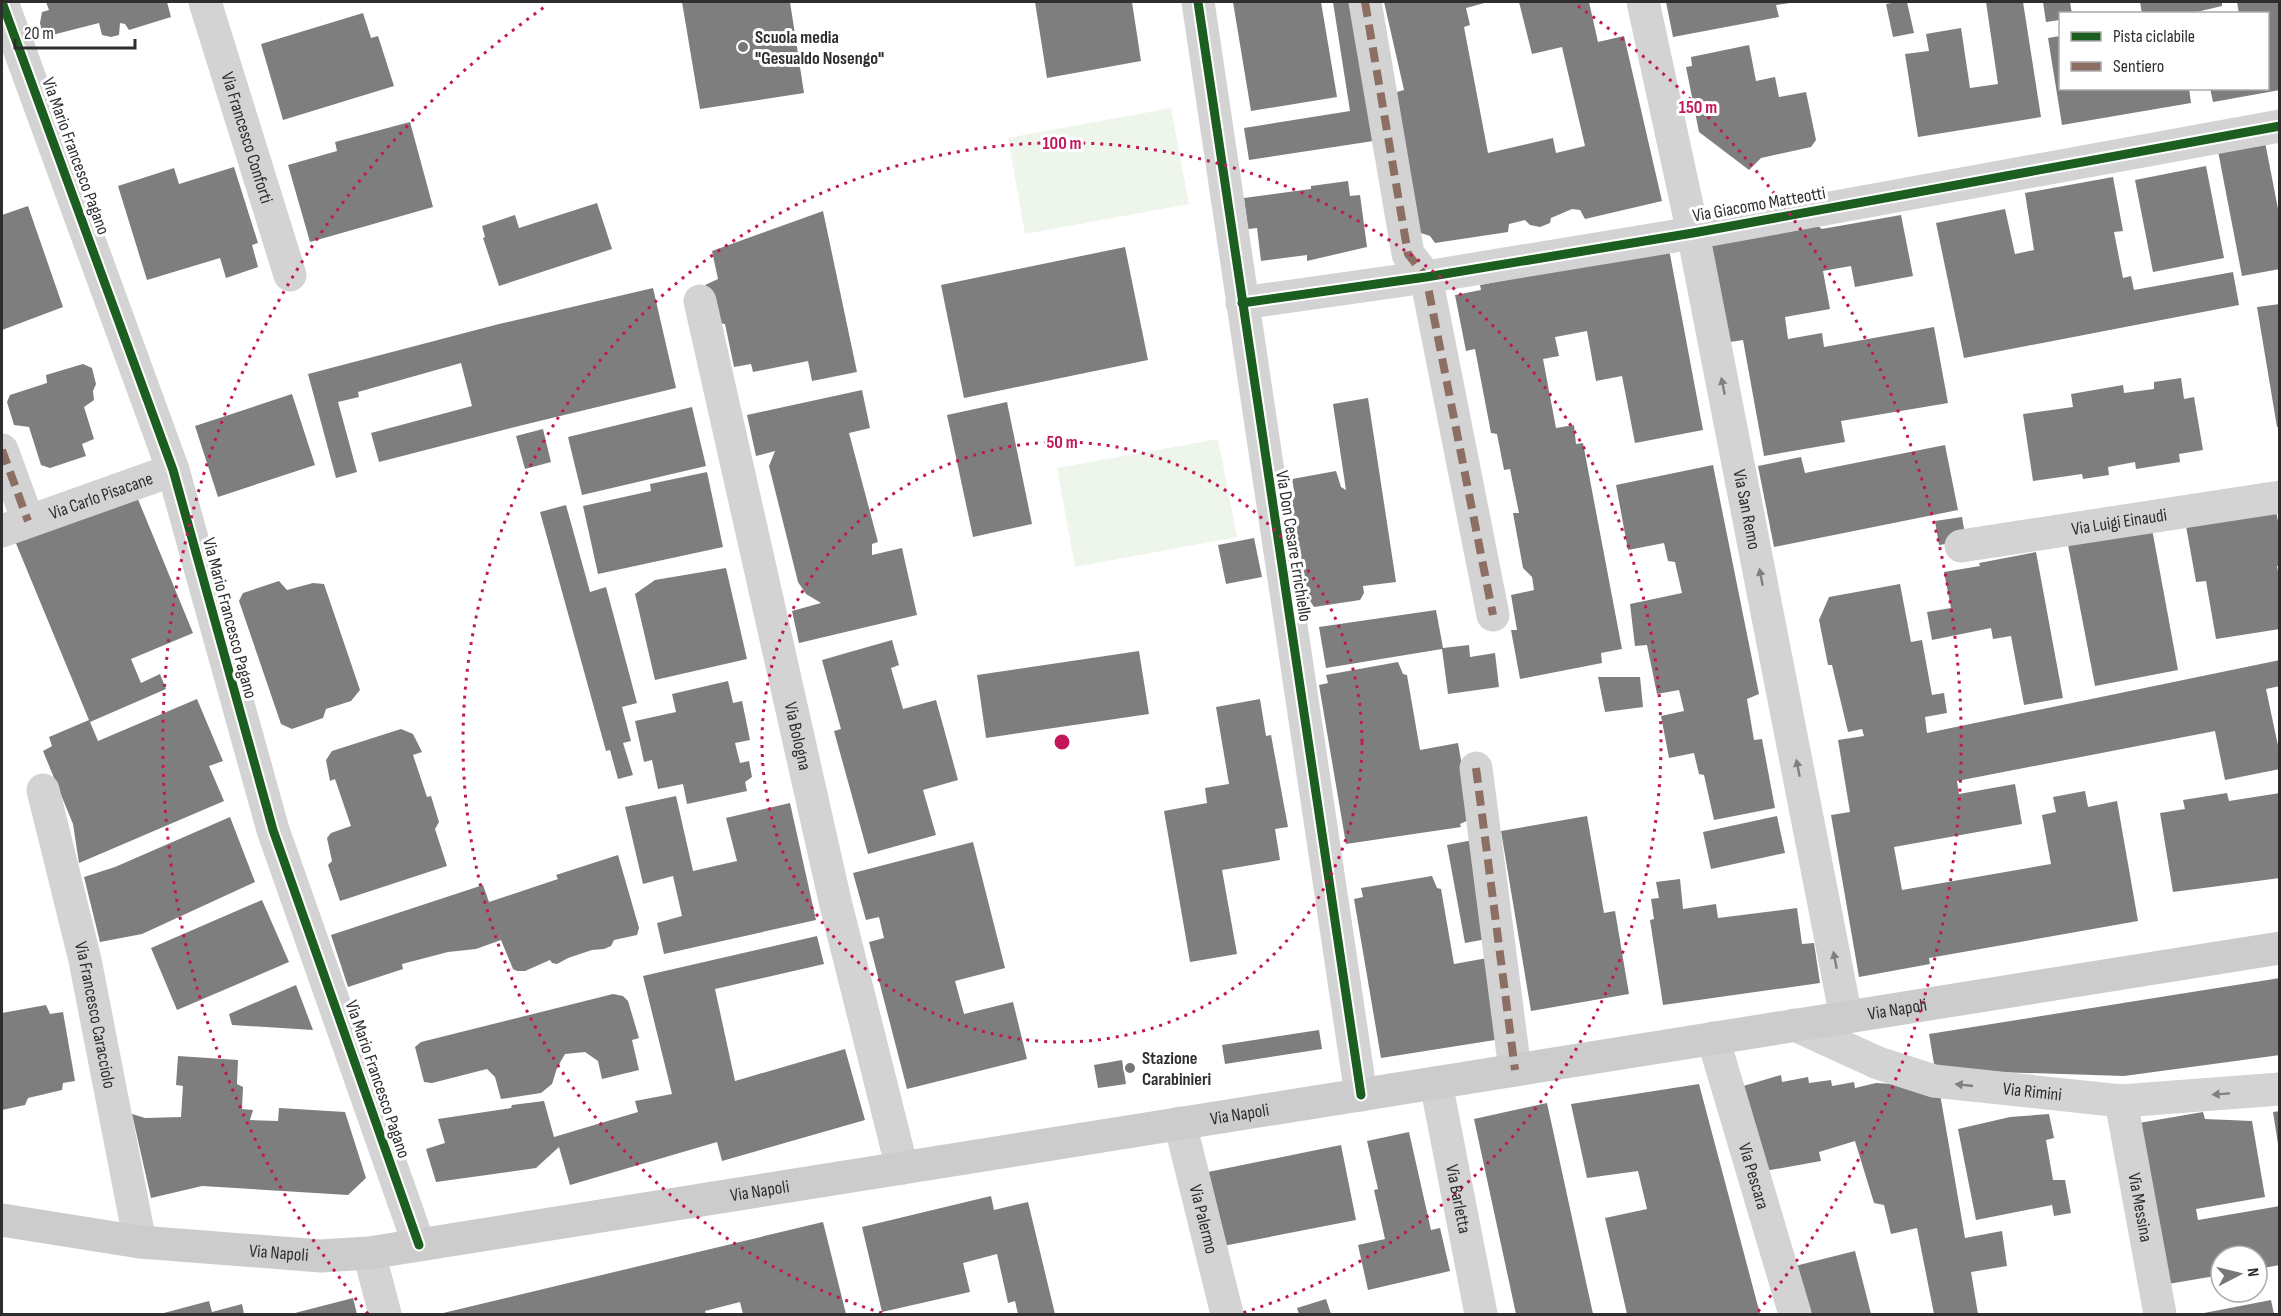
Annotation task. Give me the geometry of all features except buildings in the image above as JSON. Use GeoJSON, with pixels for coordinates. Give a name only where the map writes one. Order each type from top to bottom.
{"type":"FeatureCollection","features":[{"type":"Feature","properties":{"kind":"main road","name":"Via Napoli"},"geometry":{"type":"LineString","coordinates":[[2,1220],[140,1242],[321,1256],[369,1253],[2280,948]]}},
{"type":"Feature","properties":{"kind":"street","name":"Via Mario Francesco Pagano"},"geometry":{"type":"LineString","coordinates":[[2,2],[173,470],[273,830],[419,1245]]}},
{"type":"Feature","properties":{"kind":"street","name":"Via Francesco Conforti"},"geometry":{"type":"LineString","coordinates":[[205,2],[290,275]]}},
{"type":"Feature","properties":{"kind":"street","name":"Via Don Cesare Errichiello"},"geometry":{"type":"LineString","coordinates":[[1198,2],[1361,1095]]}},
{"type":"Feature","properties":{"kind":"street"},"geometry":{"type":"LineString","coordinates":[[1365,2],[1408,254],[1426,277],[1493,615]]}},
{"type":"Feature","properties":{"kind":"street","name":"Via San Remo"},"geometry":{"type":"LineString","coordinates":[[1643,2],[1693,233],[1846,1017]]}},
{"type":"Feature","properties":{"kind":"street","name":"Via Giacomo Matteotti"},"geometry":{"type":"LineString","coordinates":[[1242,303],[1426,277],[1693,233],[2280,126]]}},
{"type":"Feature","properties":{"kind":"street","name":"Via Bologna"},"geometry":{"type":"LineString","coordinates":[[700,301],[834,901],[902,1168]]}},
{"type":"Feature","properties":{"kind":"street","name":"Via Carlo Pisacane"},"geometry":{"type":"LineString","coordinates":[[2,450],[15,526],[173,470]]}},
{"type":"Feature","properties":{"kind":"street","name":"Via Luigi Einaudi"},"geometry":{"type":"LineString","coordinates":[[1960,546],[2280,498]]}},
{"type":"Feature","properties":{"kind":"street"},"geometry":{"type":"LineString","coordinates":[[1476,768],[1515,1070]]}},
{"type":"Feature","properties":{"kind":"street","name":"Via Francesco Caracciolo"},"geometry":{"type":"LineString","coordinates":[[43,790],[85,960],[140,1242]]}},
{"type":"Feature","properties":{"kind":"street","name":"Via Rimini"},"geometry":{"type":"LineString","coordinates":[[1795,1025],[1878,1063],[1934,1081],[2121,1101],[2280,1089]]}},
{"type":"Feature","properties":{"kind":"street","name":"Via Pescara"},"geometry":{"type":"LineString","coordinates":[[1713,1038],[1795,1314]]}},
{"type":"Feature","properties":{"kind":"street","name":"Via Barletta"},"geometry":{"type":"LineString","coordinates":[[1436,1083],[1481,1314]]}},
{"type":"Feature","properties":{"kind":"street","name":"Via Messina"},"geometry":{"type":"LineString","coordinates":[[2121,1101],[2160,1314]]}},
{"type":"Feature","properties":{"kind":"street","name":"Via Palermo"},"geometry":{"type":"LineString","coordinates":[[1180,1124],[1227,1314]]}},
{"type":"Feature","properties":{"kind":"street"},"geometry":{"type":"LineString","coordinates":[[369,1253],[385,1314]]}},
{"type":"Feature","properties":{"kind":"shaded area"},"geometry":{"type":"Polygon","coordinates":[[[1171,108],[1189,204],[1025,234],[1008,138],[1171,108]]]}},
{"type":"Feature","properties":{"kind":"shaded area"},"geometry":{"type":"Polygon","coordinates":[[[1218,439],[1237,537],[1075,567],[1057,468],[1218,439]]]}},
{"type":"Feature","properties":{"kind":"marked path"},"geometry":{"type":"LineString","coordinates":[[1365,2],[1408,254],[1426,277],[1493,615]]}},
{"type":"Feature","properties":{"kind":"marked path"},"geometry":{"type":"LineString","coordinates":[[2,450],[28,521]]}},
{"type":"Feature","properties":{"kind":"marked path"},"geometry":{"type":"LineString","coordinates":[[1476,768],[1515,1070]]}},
{"type":"Feature","properties":{"kind":"cycle path"},"geometry":{"type":"LineString","coordinates":[[2,2],[173,470],[273,830],[419,1245]]}},
{"type":"Feature","properties":{"kind":"cycle path"},"geometry":{"type":"LineString","coordinates":[[1198,2],[1361,1095]]}},
{"type":"Feature","properties":{"kind":"cycle path"},"geometry":{"type":"LineString","coordinates":[[1242,303],[1426,277],[1693,233],[2280,126]]}},
{"type":"Feature","properties":{"kind":"place","name":"Scuola media \"Gesualdo Nosengo\""},"geometry":{"type":"Point","coordinates":[743,47]}},
{"type":"Feature","properties":{"kind":"place","name":"Stazione Carabinieri"},"geometry":{"type":"Point","coordinates":[1130,1068]}}]}
